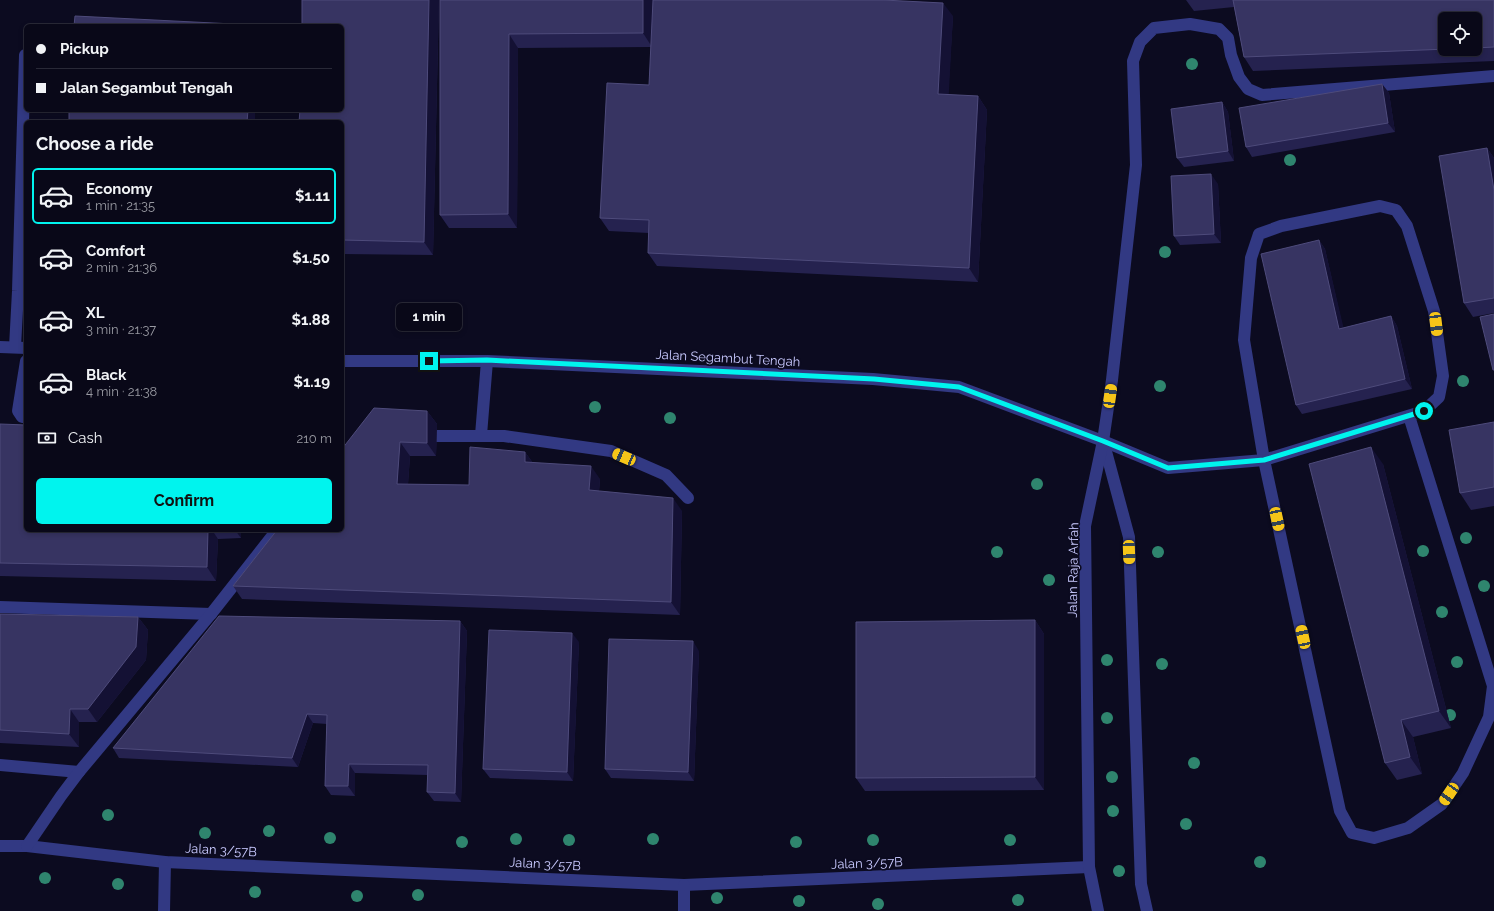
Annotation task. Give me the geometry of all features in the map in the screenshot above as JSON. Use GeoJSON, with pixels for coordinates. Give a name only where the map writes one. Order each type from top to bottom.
{"type":"FeatureCollection","features":[{"type":"Feature","properties":{"kind":"street","name":"Jalan Raja Arfah"},"geometry":{"type":"LineString","coordinates":[[1098,911],[1089,867],[1085,526],[1103,441],[1112,380],[1136,165],[1133,61],[1140,42],[1154,28],[1190,24],[1219,29],[1228,38],[1231,55],[1239,77],[1248,89],[1262,95],[1494,76]]}},
{"type":"Feature","properties":{"kind":"street"},"geometry":{"type":"LineString","coordinates":[[0,347],[20,348],[18,291],[24,89]]}},
{"type":"Feature","properties":{"kind":"street","name":"Jalan Segambut Tengah"},"geometry":{"type":"LineString","coordinates":[[344,361],[487,360],[874,379],[959,387],[1103,441],[1168,468],[1264,460],[1424,411],[1440,397],[1443,376],[1434,311],[1407,226],[1396,210],[1380,206],[1281,226],[1259,234],[1252,258],[1244,340],[1264,460]]}},
{"type":"Feature","properties":{"kind":"street"},"geometry":{"type":"LineString","coordinates":[[480,436],[487,360]]}},
{"type":"Feature","properties":{"kind":"street"},"geometry":{"type":"LineString","coordinates":[[24,374],[18,411],[22,417],[24,417]]}},
{"type":"Feature","properties":{"kind":"street"},"geometry":{"type":"LineString","coordinates":[[1264,460],[1340,811],[1352,833],[1374,838],[1408,828],[1442,804],[1463,773],[1489,718],[1493,686],[1409,416]]}},
{"type":"Feature","properties":{"kind":"street"},"geometry":{"type":"LineString","coordinates":[[437,436],[504,436],[611,451],[666,475],[688,498]]}},
{"type":"Feature","properties":{"kind":"street"},"geometry":{"type":"LineString","coordinates":[[1103,441],[1129,537],[1141,884],[1147,911]]}},
{"type":"Feature","properties":{"kind":"street"},"geometry":{"type":"LineString","coordinates":[[27,846],[79,772],[211,614],[275,532]]}},
{"type":"Feature","properties":{"kind":"street"},"geometry":{"type":"LineString","coordinates":[[0,607],[211,614]]}},
{"type":"Feature","properties":{"kind":"street"},"geometry":{"type":"LineString","coordinates":[[0,765],[79,772]]}},
{"type":"Feature","properties":{"kind":"street","name":"Jalan 3/57B"},"geometry":{"type":"LineString","coordinates":[[0,846],[27,846],[165,862],[684,884],[1089,867]]}},
{"type":"Feature","properties":{"kind":"street"},"geometry":{"type":"LineString","coordinates":[[164,911],[165,862]]}},
{"type":"Feature","properties":{"kind":"street"},"geometry":{"type":"LineString","coordinates":[[684,884],[684,911]]}},
{"type":"Feature","properties":{"kind":"building"},"geometry":{"type":"Polygon","coordinates":[[[302,0],[429,0],[424,242],[344,240],[344,120],[299,120],[300,112],[344,112],[344,24],[302,24],[302,0]]]}},
{"type":"Feature","properties":{"kind":"building"},"geometry":{"type":"Polygon","coordinates":[[[440,0],[643,0],[643,33],[509,34],[508,214],[440,215],[440,0]]]}},
{"type":"Feature","properties":{"kind":"building"},"geometry":{"type":"Polygon","coordinates":[[[653,0],[883,0],[943,3],[938,94],[978,96],[969,268],[648,253],[649,220],[600,218],[607,83],[649,85],[653,0]]]}},
{"type":"Feature","properties":{"kind":"building"},"geometry":{"type":"Polygon","coordinates":[[[1233,0],[1494,0],[1494,47],[1482,48],[1482,12],[1438,12],[1438,49],[1244,57],[1233,0]]]}},
{"type":"Feature","properties":{"kind":"building"},"geometry":{"type":"Polygon","coordinates":[[[75,16],[233,24],[74,24],[75,16]]]}},
{"type":"Feature","properties":{"kind":"building"},"geometry":{"type":"Polygon","coordinates":[[[1382,84],[1388,123],[1246,147],[1239,108],[1382,84]]]}},
{"type":"Feature","properties":{"kind":"building"},"geometry":{"type":"Polygon","coordinates":[[[1222,102],[1228,151],[1177,158],[1171,109],[1222,102]]]}},
{"type":"Feature","properties":{"kind":"building"},"geometry":{"type":"Polygon","coordinates":[[[69,112],[248,112],[247,120],[69,120],[69,112]]]}},
{"type":"Feature","properties":{"kind":"building"},"geometry":{"type":"Polygon","coordinates":[[[1487,148],[1494,190],[1494,298],[1464,303],[1439,156],[1487,148]]]}},
{"type":"Feature","properties":{"kind":"building"},"geometry":{"type":"Polygon","coordinates":[[[1211,174],[1214,234],[1174,236],[1171,176],[1211,174]]]}},
{"type":"Feature","properties":{"kind":"building"},"geometry":{"type":"Polygon","coordinates":[[[1319,240],[1339,329],[1391,316],[1405,379],[1296,405],[1261,254],[1319,240]]]}},
{"type":"Feature","properties":{"kind":"building"},"geometry":{"type":"Polygon","coordinates":[[[1494,314],[1494,370],[1493,370],[1480,317],[1494,314]]]}},
{"type":"Feature","properties":{"kind":"building"},"geometry":{"type":"Polygon","coordinates":[[[374,408],[427,411],[427,443],[400,442],[397,484],[469,485],[470,447],[525,452],[525,462],[591,466],[589,490],[673,498],[671,602],[233,586],[275,532],[344,532],[344,446],[374,408]]]}},
{"type":"Feature","properties":{"kind":"building"},"geometry":{"type":"Polygon","coordinates":[[[1494,422],[1494,487],[1460,493],[1449,430],[1494,422]]]}},
{"type":"Feature","properties":{"kind":"building"},"geometry":{"type":"Polygon","coordinates":[[[0,424],[24,425],[24,532],[208,532],[207,567],[0,563],[0,424]]]}},
{"type":"Feature","properties":{"kind":"building"},"geometry":{"type":"Polygon","coordinates":[[[1371,447],[1439,711],[1401,720],[1410,757],[1385,763],[1309,464],[1371,447]]]}},
{"type":"Feature","properties":{"kind":"building"},"geometry":{"type":"Polygon","coordinates":[[[0,614],[138,617],[136,647],[88,709],[70,709],[69,734],[0,730],[0,614]]]}},
{"type":"Feature","properties":{"kind":"building"},"geometry":{"type":"Polygon","coordinates":[[[219,616],[460,621],[455,793],[427,792],[428,765],[349,764],[348,786],[325,786],[327,715],[307,714],[292,758],[113,748],[219,616]]]}},
{"type":"Feature","properties":{"kind":"building"},"geometry":{"type":"Polygon","coordinates":[[[1035,620],[1035,777],[856,778],[856,622],[1035,620]]]}},
{"type":"Feature","properties":{"kind":"building"},"geometry":{"type":"Polygon","coordinates":[[[489,630],[572,633],[567,772],[483,769],[489,630]]]}},
{"type":"Feature","properties":{"kind":"building"},"geometry":{"type":"Polygon","coordinates":[[[609,639],[693,641],[688,772],[605,769],[609,639]]]}},
{"type":"Feature","properties":{"kind":"route"},"geometry":{"type":"LineString","coordinates":[[429,361],[487,360],[874,379],[959,387],[1103,441],[1168,468],[1264,460],[1424,411]]}}]}
